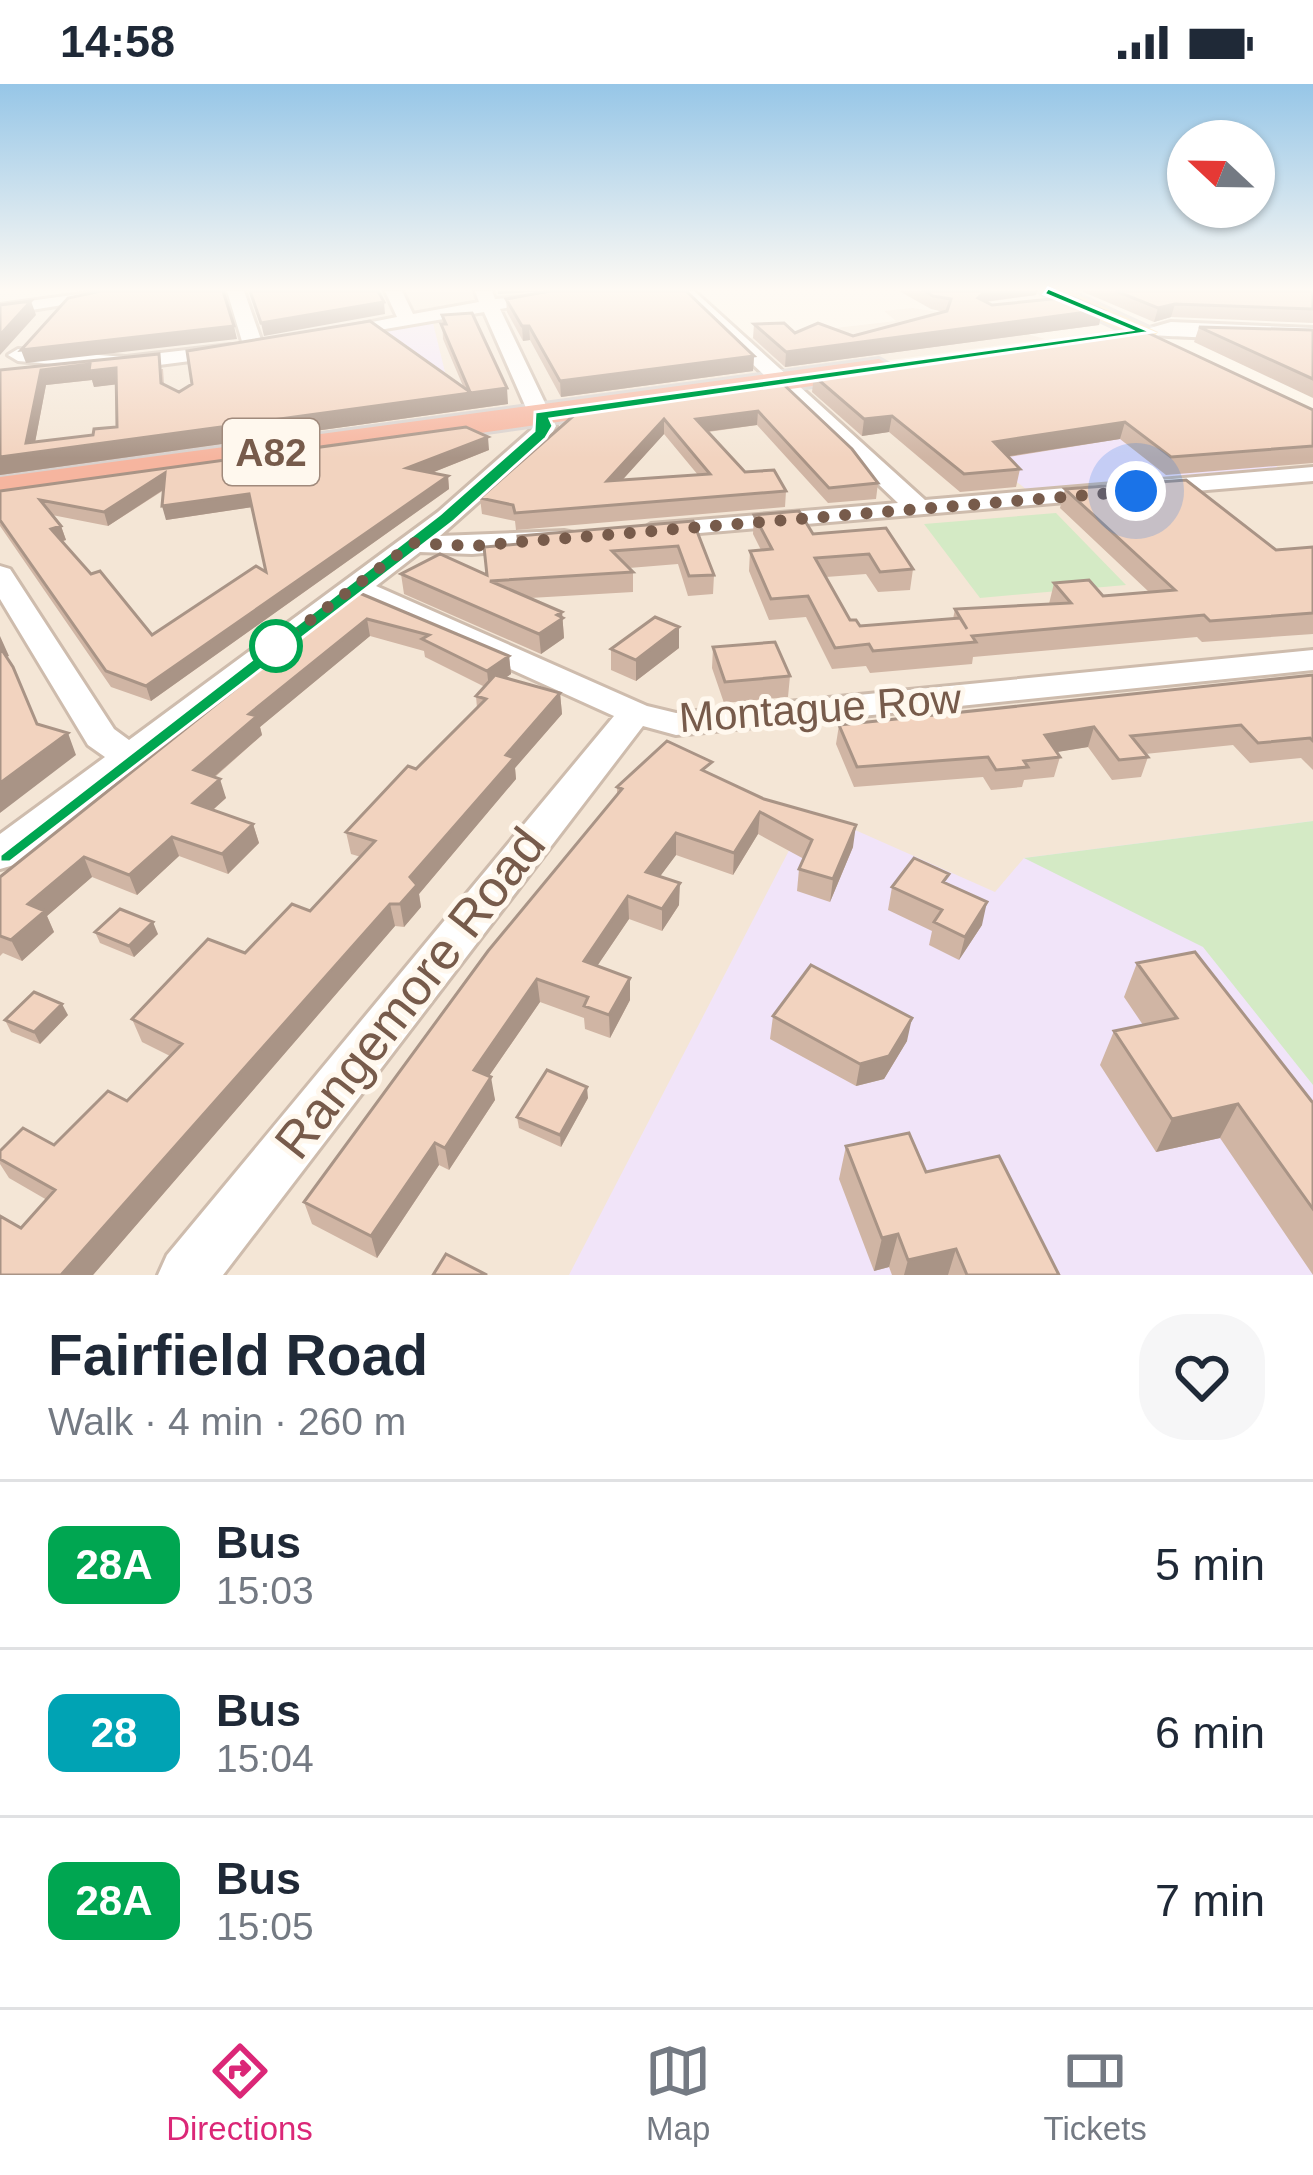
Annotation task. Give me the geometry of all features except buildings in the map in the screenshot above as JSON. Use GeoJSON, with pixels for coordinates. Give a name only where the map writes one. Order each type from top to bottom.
{"type":"FeatureCollection","features":[{"type":"Feature","properties":{"kind":"highway"},"geometry":{"type":"LineString","coordinates":[[1174,347],[1213,366]]}},
{"type":"Feature","properties":{"kind":"highway","name":"A82"},"geometry":{"type":"LineString","coordinates":[[0,489],[902,365]]}},
{"type":"Feature","properties":{"kind":"street"},"geometry":{"type":"LineString","coordinates":[[0,376],[25,347]]}},
{"type":"Feature","properties":{"kind":"street"},"geometry":{"type":"LineString","coordinates":[[64,347],[125,363]]}},
{"type":"Feature","properties":{"kind":"street"},"geometry":{"type":"LineString","coordinates":[[0,376],[125,363],[177,366],[261,347]]}},
{"type":"Feature","properties":{"kind":"street"},"geometry":{"type":"LineString","coordinates":[[0,855],[413,543],[541,434],[545,426],[509,347]]}},
{"type":"Feature","properties":{"kind":"street"},"geometry":{"type":"LineString","coordinates":[[744,347],[921,510]]}},
{"type":"Feature","properties":{"kind":"street"},"geometry":{"type":"LineString","coordinates":[[861,347],[902,365]]}},
{"type":"Feature","properties":{"kind":"street"},"geometry":{"type":"LineString","coordinates":[[413,543],[472,546],[1313,474]]}},
{"type":"Feature","properties":{"kind":"street"},"geometry":{"type":"LineString","coordinates":[[0,575],[101,737],[129,758]]}},
{"type":"Feature","properties":{"kind":"street","name":"Montague Row"},"geometry":{"type":"LineString","coordinates":[[354,587],[635,713],[676,724],[1313,660]]}},
{"type":"Feature","properties":{"kind":"street","name":"Rangemore Road"},"geometry":{"type":"LineString","coordinates":[[187,1275],[635,713]]}},
{"type":"Feature","properties":{"kind":"shaded area"},"geometry":{"type":"Polygon","coordinates":[[[0,347],[989,347],[0,481],[0,347]]]}},
{"type":"Feature","properties":{"kind":"shaded area"},"geometry":{"type":"Polygon","coordinates":[[[311,347],[439,347],[445,372],[351,383],[311,347]]]}},
{"type":"Feature","properties":{"kind":"shaded area"},"geometry":{"type":"Polygon","coordinates":[[[1078,349],[1313,425],[1313,1275],[0,1275],[0,499],[1078,349]]]}},
{"type":"Feature","properties":{"kind":"shaded area"},"geometry":{"type":"Polygon","coordinates":[[[882,376],[1172,401],[1281,469],[1031,493],[882,376]]]}},
{"type":"Feature","properties":{"kind":"shaded area"},"geometry":{"type":"Polygon","coordinates":[[[810,810],[995,892],[1024,858],[1313,821],[1313,1275],[569,1275],[810,810]]]}},
{"type":"Feature","properties":{"kind":"green space"},"geometry":{"type":"Polygon","coordinates":[[[1056,513],[1126,585],[980,598],[924,524],[1056,513]]]}},
{"type":"Feature","properties":{"kind":"green space"},"geometry":{"type":"Polygon","coordinates":[[[1313,821],[1313,1085],[1203,947],[1024,858],[1313,821]]]}},
{"type":"Feature","properties":{"kind":"bus line","name":"28A"},"geometry":{"type":"LineString","coordinates":[[0,855],[447,518],[541,434],[545,426],[541,415],[1039,347]]}},
{"type":"Feature","properties":{"kind":"route"},"geometry":{"type":"LineString","coordinates":[[276,646],[413,543],[472,546],[1136,491]]}}]}
